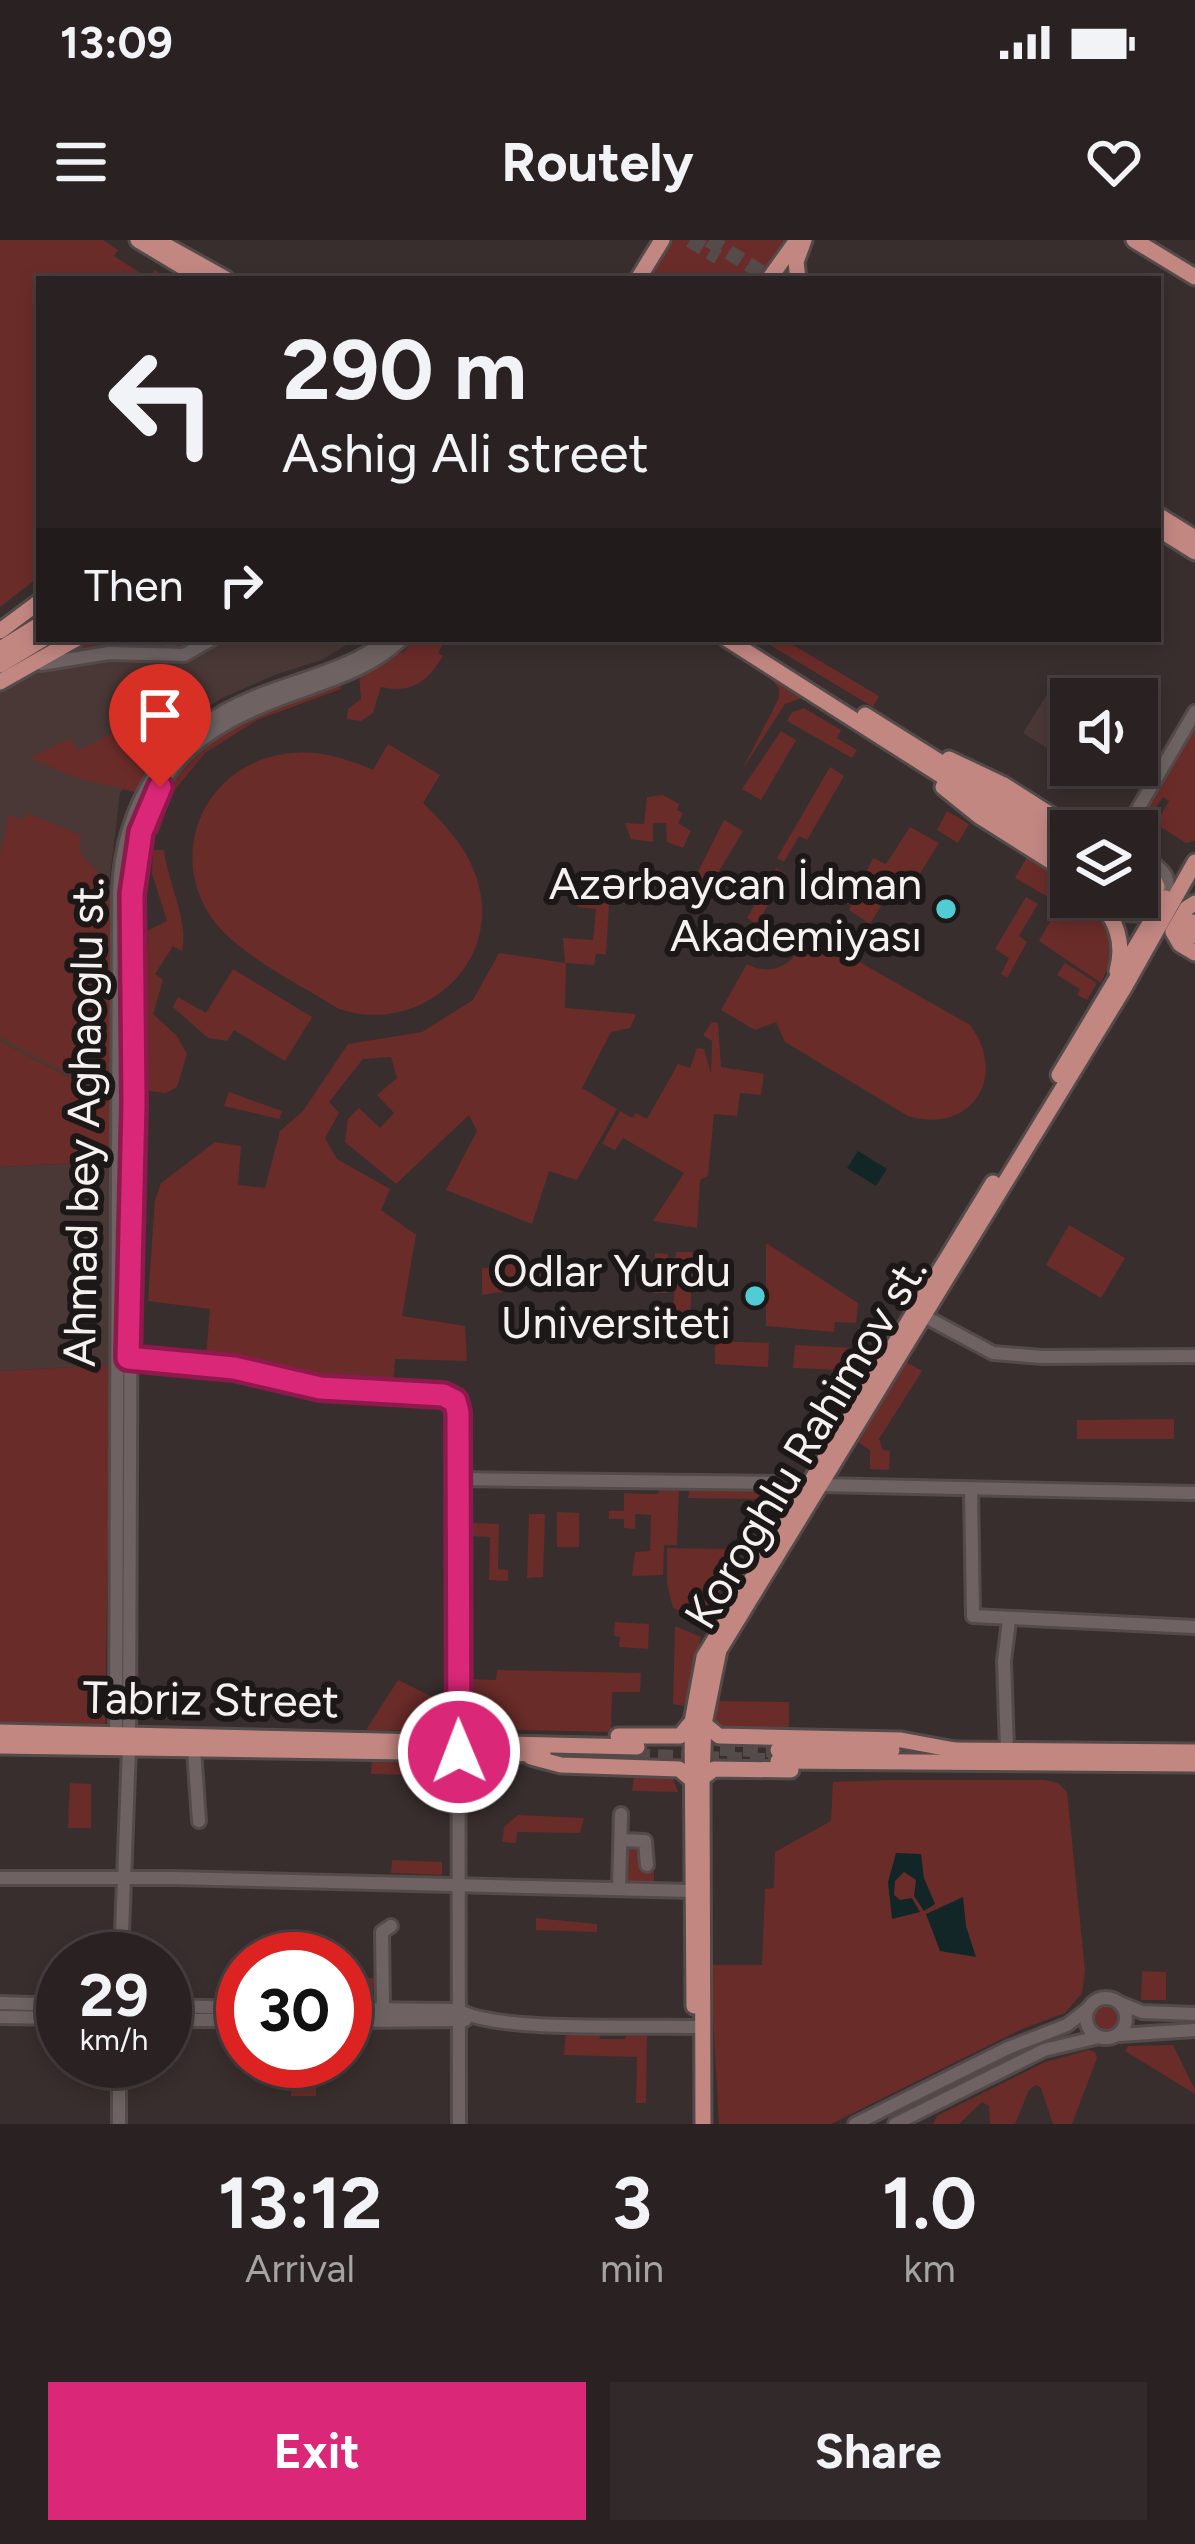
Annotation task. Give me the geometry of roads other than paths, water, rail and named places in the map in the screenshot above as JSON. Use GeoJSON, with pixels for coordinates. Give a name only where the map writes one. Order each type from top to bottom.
{"type":"FeatureCollection","features":[{"type":"Feature","properties":{"kind":"main road"},"geometry":{"type":"LineString","coordinates":[[135,240],[184,276]]}},
{"type":"Feature","properties":{"kind":"main road"},"geometry":{"type":"LineString","coordinates":[[135,240],[198,276]]}},
{"type":"Feature","properties":{"kind":"main road"},"geometry":{"type":"LineString","coordinates":[[156,240],[221,276]]}},
{"type":"Feature","properties":{"kind":"main road"},"geometry":{"type":"LineString","coordinates":[[639,276],[651,240]]}},
{"type":"Feature","properties":{"kind":"main road"},"geometry":{"type":"LineString","coordinates":[[640,276],[662,240]]}},
{"type":"Feature","properties":{"kind":"main road"},"geometry":{"type":"LineString","coordinates":[[771,276],[801,240]]}},
{"type":"Feature","properties":{"kind":"main road"},"geometry":{"type":"LineString","coordinates":[[783,276],[801,240]]}},
{"type":"Feature","properties":{"kind":"main road"},"geometry":{"type":"LineString","coordinates":[[798,276],[801,240]]}},
{"type":"Feature","properties":{"kind":"main road"},"geometry":{"type":"LineString","coordinates":[[1134,240],[1195,272]]}},
{"type":"Feature","properties":{"kind":"main road"},"geometry":{"type":"LineString","coordinates":[[1149,240],[1195,272]]}},
{"type":"Feature","properties":{"kind":"main road"},"geometry":{"type":"LineString","coordinates":[[1161,517],[1195,538]]}},
{"type":"Feature","properties":{"kind":"main road"},"geometry":{"type":"LineString","coordinates":[[1161,532],[1195,552]]}},
{"type":"Feature","properties":{"kind":"main road"},"geometry":{"type":"LineString","coordinates":[[0,631],[36,604]]}},
{"type":"Feature","properties":{"kind":"main road"},"geometry":{"type":"LineString","coordinates":[[0,649],[36,627]]}},
{"type":"Feature","properties":{"kind":"main road"},"geometry":{"type":"LineString","coordinates":[[0,665],[38,642]]}},
{"type":"Feature","properties":{"kind":"main road"},"geometry":{"type":"LineString","coordinates":[[0,682],[71,642]]}},
{"type":"Feature","properties":{"kind":"main road"},"geometry":{"type":"LineString","coordinates":[[732,642],[913,751],[983,774],[1050,818]]}},
{"type":"Feature","properties":{"kind":"main road"},"geometry":{"type":"LineString","coordinates":[[750,642],[1050,844]]}},
{"type":"Feature","properties":{"kind":"main road"},"geometry":{"type":"LineString","coordinates":[[913,751],[979,816],[1050,861]]}},
{"type":"Feature","properties":{"kind":"main road"},"geometry":{"type":"LineString","coordinates":[[1191,935],[1173,936],[1174,927],[1195,901],[1187,886],[1194,864]]}},
{"type":"Feature","properties":{"kind":"main road","name":"Koroghlu Rahimov st."},"geometry":{"type":"LineString","coordinates":[[818,1486],[1136,968],[1194,864]]}},
{"type":"Feature","properties":{"kind":"main road","name":"Koroghlu Rahimov st."},"geometry":{"type":"LineString","coordinates":[[698,2124],[692,1891],[698,1723],[719,1650],[1165,898]]}},
{"type":"Feature","properties":{"kind":"main road"},"geometry":{"type":"LineString","coordinates":[[1109,991],[1120,946],[1111,918]]}},
{"type":"Feature","properties":{"kind":"main road"},"geometry":{"type":"LineString","coordinates":[[1136,968],[1157,947],[1191,935]]}},
{"type":"Feature","properties":{"kind":"main road"},"geometry":{"type":"LineString","coordinates":[[517,1748],[545,1736],[680,1736],[698,1723],[719,1736],[902,1740],[955,1755]]}},
{"type":"Feature","properties":{"kind":"main road","name":"Tabriz Street"},"geometry":{"type":"LineString","coordinates":[[0,1732],[636,1752]]}},
{"type":"Feature","properties":{"kind":"main road","name":"Tabriz Street"},"geometry":{"type":"LineString","coordinates":[[0,1746],[125,1738],[194,1749],[459,1747]]}},
{"type":"Feature","properties":{"kind":"main road"},"geometry":{"type":"LineString","coordinates":[[517,1748],[561,1765],[680,1769],[696,1779],[714,1769],[902,1771],[955,1755],[1007,1749],[1195,1752]]}},
{"type":"Feature","properties":{"kind":"main road"},"geometry":{"type":"LineString","coordinates":[[778,1755],[955,1755],[1195,1764]]}},
{"type":"Feature","properties":{"kind":"main road","name":"Koroghlu Rahimov st."},"geometry":{"type":"LineString","coordinates":[[696,1779],[698,2124]]}},
{"type":"Feature","properties":{"kind":"street"},"geometry":{"type":"LineString","coordinates":[[28,667],[87,655],[184,655],[207,642]]}},
{"type":"Feature","properties":{"kind":"street","name":"Ahmad bey Aghaoglu st."},"geometry":{"type":"LineString","coordinates":[[125,1738],[126,1116],[138,818],[168,756],[213,718],[251,698],[347,664],[383,642]]}},
{"type":"Feature","properties":{"kind":"street","name":"Ahmad bey Aghaoglu st."},"geometry":{"type":"LineString","coordinates":[[138,818],[176,762],[217,726],[255,707],[352,673],[398,642]]}},
{"type":"Feature","properties":{"kind":"street"},"geometry":{"type":"LineString","coordinates":[[1134,810],[1195,712]]}},
{"type":"Feature","properties":{"kind":"street"},"geometry":{"type":"LineString","coordinates":[[1158,868],[1166,874],[1169,886],[1165,898]]}},
{"type":"Feature","properties":{"kind":"street","name":"Ahmad bey Aghaoglu st."},"geometry":{"type":"LineString","coordinates":[[123,1932],[126,1116]]}},
{"type":"Feature","properties":{"kind":"street"},"geometry":{"type":"LineString","coordinates":[[924,1316],[993,1353],[1195,1356]]}},
{"type":"Feature","properties":{"kind":"street"},"geometry":{"type":"LineString","coordinates":[[128,1358],[234,1368],[320,1388],[443,1395],[455,1401],[459,2124]]}},
{"type":"Feature","properties":{"kind":"street"},"geometry":{"type":"LineString","coordinates":[[457,1479],[1195,1492]]}},
{"type":"Feature","properties":{"kind":"street"},"geometry":{"type":"LineString","coordinates":[[971,1489],[973,1616],[1195,1627]]}},
{"type":"Feature","properties":{"kind":"street"},"geometry":{"type":"LineString","coordinates":[[1007,1749],[1004,1661],[1009,1621]]}},
{"type":"Feature","properties":{"kind":"street"},"geometry":{"type":"LineString","coordinates":[[194,1749],[199,1821]]}},
{"type":"Feature","properties":{"kind":"street"},"geometry":{"type":"LineString","coordinates":[[619,1889],[621,1814]]}},
{"type":"Feature","properties":{"kind":"street"},"geometry":{"type":"LineString","coordinates":[[622,1840],[645,1841],[647,1865]]}},
{"type":"Feature","properties":{"kind":"street"},"geometry":{"type":"LineString","coordinates":[[0,1878],[692,1891]]}},
{"type":"Feature","properties":{"kind":"street"},"geometry":{"type":"LineString","coordinates":[[383,2009],[382,1931],[392,1926]]}},
{"type":"Feature","properties":{"kind":"street"},"geometry":{"type":"LineString","coordinates":[[855,2124],[1009,2048],[1067,2025],[1103,1999],[1142,2012],[1190,2014],[1190,2030],[1099,2037],[1044,2050],[895,2124]]}},
{"type":"Feature","properties":{"kind":"street"},"geometry":{"type":"LineString","coordinates":[[1116,2036],[1126,2019],[1118,2002]]}},
{"type":"Feature","properties":{"kind":"street"},"geometry":{"type":"LineString","coordinates":[[0,2003],[36,2004]]}},
{"type":"Feature","properties":{"kind":"street"},"geometry":{"type":"LineString","coordinates":[[1089,2008],[1087,2025],[1099,2037]]}},
{"type":"Feature","properties":{"kind":"street"},"geometry":{"type":"LineString","coordinates":[[372,2009],[504,2023],[694,2027]]}},
{"type":"Feature","properties":{"kind":"street"},"geometry":{"type":"LineString","coordinates":[[0,2017],[36,2018]]}},
{"type":"Feature","properties":{"kind":"street"},"geometry":{"type":"LineString","coordinates":[[372,2020],[462,2017]]}},
{"type":"Feature","properties":{"kind":"street"},"geometry":{"type":"LineString","coordinates":[[119,2088],[119,2124]]}},
{"type":"Feature","properties":{"kind":"water"},"geometry":{"type":"Polygon","coordinates":[[[858,1151],[887,1169],[876,1186],[847,1168],[858,1151]]]}},
{"type":"Feature","properties":{"kind":"water"},"geometry":{"type":"Polygon","coordinates":[[[896,1853],[921,1854],[935,1904],[924,1911],[914,1896],[916,1880],[904,1872],[895,1881],[894,1895],[900,1900],[912,1898],[920,1912],[892,1919],[888,1882],[896,1853]]]}},
{"type":"Feature","properties":{"kind":"water"},"geometry":{"type":"Polygon","coordinates":[[[963,1897],[976,1957],[940,1951],[926,1914],[963,1897]]]}},
{"type":"Feature","properties":{"kind":"tunnel"},"geometry":{"type":"LineString","coordinates":[[690,240],[718,257]]}},
{"type":"Feature","properties":{"kind":"tunnel"},"geometry":{"type":"LineString","coordinates":[[709,240],[767,276]]}},
{"type":"Feature","properties":{"kind":"tunnel"},"geometry":{"type":"LineString","coordinates":[[140,642],[163,648],[182,642]]}},
{"type":"Feature","properties":{"kind":"tunnel"},"geometry":{"type":"LineString","coordinates":[[697,1748],[778,1750]]}},
{"type":"Feature","properties":{"kind":"tunnel"},"geometry":{"type":"LineString","coordinates":[[635,1756],[778,1761]]}},
{"type":"Feature","properties":{"kind":"place","name":"Azərbaycan İdman Akademiyası"},"geometry":{"type":"Point","coordinates":[946,909]}},
{"type":"Feature","properties":{"kind":"place","name":"Odlar Yurdu Universiteti"},"geometry":{"type":"Point","coordinates":[755,1296]}}]}
